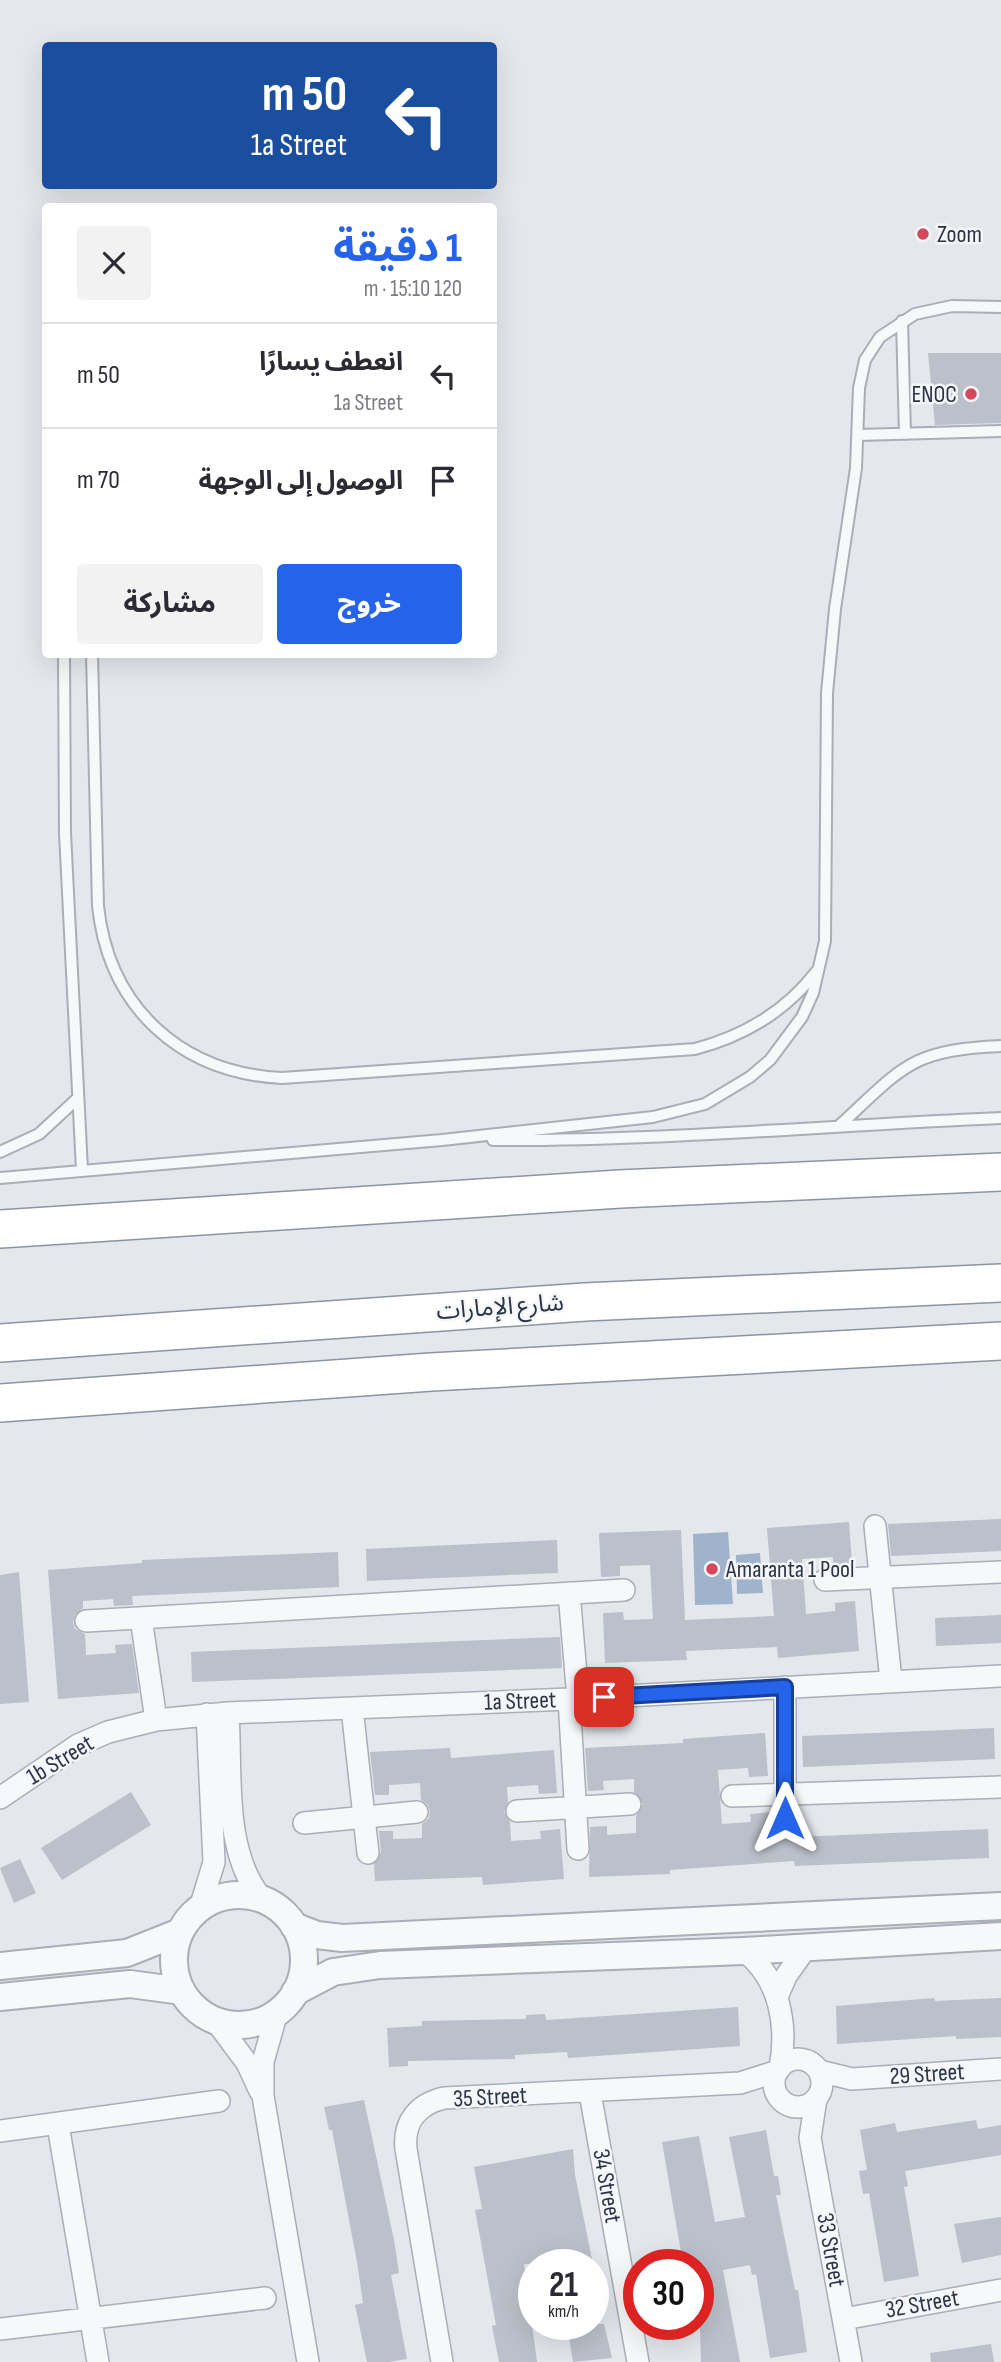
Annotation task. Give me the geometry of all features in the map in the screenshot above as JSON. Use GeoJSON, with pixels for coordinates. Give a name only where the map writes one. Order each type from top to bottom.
{"type":"FeatureCollection","features":[{"type":"Feature","properties":{"kind":"highway"},"geometry":{"type":"LineString","coordinates":[[0,1229],[620,1189],[1001,1172]]}},
{"type":"Feature","properties":{"kind":"highway","name":"شارع الإمارات"},"geometry":{"type":"LineString","coordinates":[[0,1343],[585,1302],[1001,1283]]}},
{"type":"Feature","properties":{"kind":"highway"},"geometry":{"type":"LineString","coordinates":[[0,1403],[431,1372],[1001,1342]]}},
{"type":"Feature","properties":{"kind":"street"},"geometry":{"type":"LineString","coordinates":[[875,1527],[891,1681]]}},
{"type":"Feature","properties":{"kind":"street"},"geometry":{"type":"LineString","coordinates":[[825,1580],[1001,1572]]}},
{"type":"Feature","properties":{"kind":"street"},"geometry":{"type":"LineString","coordinates":[[86,1621],[624,1590]]}},
{"type":"Feature","properties":{"kind":"street"},"geometry":{"type":"LineString","coordinates":[[569,1593],[578,1849]]}},
{"type":"Feature","properties":{"kind":"street"},"geometry":{"type":"LineString","coordinates":[[141,1618],[156,1720]]}},
{"type":"Feature","properties":{"kind":"street","name":"1a Street"},"geometry":{"type":"LineString","coordinates":[[123,1727],[156,1720],[218,1713],[574,1699],[1001,1676]]}},
{"type":"Feature","properties":{"kind":"street"},"geometry":{"type":"LineString","coordinates":[[785,1687],[785,1818]]}},
{"type":"Feature","properties":{"kind":"street"},"geometry":{"type":"LineString","coordinates":[[352,1708],[368,1853]]}},
{"type":"Feature","properties":{"kind":"street"},"geometry":{"type":"LineString","coordinates":[[218,1713],[236,1847],[243,1870],[263,1900]]}},
{"type":"Feature","properties":{"kind":"street"},"geometry":{"type":"LineString","coordinates":[[218,1713],[214,1863],[200,1908],[180,1932],[174,1956],[182,1991],[191,2003],[215,2020],[247,2063],[263,2096]]}},
{"type":"Feature","properties":{"kind":"street","name":"1b Street"},"geometry":{"type":"LineString","coordinates":[[0,1798],[64,1753],[123,1727]]}},
{"type":"Feature","properties":{"kind":"street"},"geometry":{"type":"LineString","coordinates":[[732,1796],[1001,1787]]}},
{"type":"Feature","properties":{"kind":"street"},"geometry":{"type":"LineString","coordinates":[[517,1811],[630,1804]]}},
{"type":"Feature","properties":{"kind":"street"},"geometry":{"type":"LineString","coordinates":[[304,1823],[417,1812]]}},
{"type":"Feature","properties":{"kind":"street"},"geometry":{"type":"LineString","coordinates":[[200,1908],[224,1897],[237,1895],[263,1900],[275,1906],[294,1926],[303,1952],[304,1966],[295,1992]]}},
{"type":"Feature","properties":{"kind":"street"},"geometry":{"type":"LineString","coordinates":[[294,1926],[317,1935],[342,1938],[1001,1906]]}},
{"type":"Feature","properties":{"kind":"street"},"geometry":{"type":"LineString","coordinates":[[0,1966],[127,1953],[180,1932]]}},
{"type":"Feature","properties":{"kind":"street"},"geometry":{"type":"LineString","coordinates":[[308,2362],[263,2096],[265,2053],[277,2012],[295,1992],[333,1972],[380,1965],[744,1951],[1001,1936]]}},
{"type":"Feature","properties":{"kind":"street"},"geometry":{"type":"LineString","coordinates":[[778,1997],[786,1976],[806,1948]]}},
{"type":"Feature","properties":{"kind":"street"},"geometry":{"type":"LineString","coordinates":[[744,1951],[765,1971],[778,1997],[783,2034],[781,2084],[804,2106],[818,2097],[822,2082],[812,2065],[783,2034]]}},
{"type":"Feature","properties":{"kind":"street"},"geometry":{"type":"LineString","coordinates":[[0,1997],[130,1984],[182,1991]]}},
{"type":"Feature","properties":{"kind":"street"},"geometry":{"type":"LineString","coordinates":[[215,2020],[240,2025],[277,2012]]}},
{"type":"Feature","properties":{"kind":"street"},"geometry":{"type":"LineString","coordinates":[[781,2084],[791,2060],[812,2065]]}},
{"type":"Feature","properties":{"kind":"street","name":"29 Street"},"geometry":{"type":"LineString","coordinates":[[812,2065],[852,2079],[1001,2069]]}},
{"type":"Feature","properties":{"kind":"street","name":"29 Street"},"geometry":{"type":"LineString","coordinates":[[818,2097],[852,2079]]}},
{"type":"Feature","properties":{"kind":"street","name":"35 Street"},"geometry":{"type":"LineString","coordinates":[[442,2362],[406,2149],[409,2123],[427,2103],[444,2098],[590,2093],[740,2083],[781,2084]]}},
{"type":"Feature","properties":{"kind":"street","name":"33 Street"},"geometry":{"type":"LineString","coordinates":[[781,2084],[810,2138],[852,2362]]}},
{"type":"Feature","properties":{"kind":"street","name":"34 Street"},"geometry":{"type":"LineString","coordinates":[[590,2093],[638,2362]]}},
{"type":"Feature","properties":{"kind":"street","name":"33 Street"},"geometry":{"type":"LineString","coordinates":[[810,2138],[818,2097]]}},
{"type":"Feature","properties":{"kind":"street"},"geometry":{"type":"LineString","coordinates":[[0,2131],[219,2101]]}},
{"type":"Feature","properties":{"kind":"street"},"geometry":{"type":"LineString","coordinates":[[58,2124],[98,2362]]}},
{"type":"Feature","properties":{"kind":"street","name":"32 Street"},"geometry":{"type":"LineString","coordinates":[[844,2319],[1001,2290]]}},
{"type":"Feature","properties":{"kind":"street"},"geometry":{"type":"LineString","coordinates":[[0,2329],[265,2298]]}},
{"type":"Feature","properties":{"kind":"lane"},"geometry":{"type":"LineString","coordinates":[[0,1178],[442,1140],[653,1117],[705,1104],[750,1077],[787,1039],[802,1017],[820,967],[825,942],[827,693],[858,435],[859,388],[864,360],[880,337],[902,321],[940,307],[1001,307]]}},
{"type":"Feature","properties":{"kind":"lane"},"geometry":{"type":"LineString","coordinates":[[902,321],[905,434]]}},
{"type":"Feature","properties":{"kind":"lane"},"geometry":{"type":"LineString","coordinates":[[858,435],[1001,431]]}},
{"type":"Feature","properties":{"kind":"lane"},"geometry":{"type":"LineString","coordinates":[[64,658],[65,833],[82,1170]]}},
{"type":"Feature","properties":{"kind":"lane"},"geometry":{"type":"LineString","coordinates":[[92,658],[98,906],[105,945],[120,982],[142,1014],[171,1041],[205,1062],[243,1074],[282,1078],[695,1049],[756,1026],[791,1000],[820,967]]}},
{"type":"Feature","properties":{"kind":"lane"},"geometry":{"type":"LineString","coordinates":[[840,1125],[900,1070],[914,1061],[947,1049],[1001,1046]]}},
{"type":"Feature","properties":{"kind":"lane"},"geometry":{"type":"LineString","coordinates":[[0,1152],[40,1134],[78,1098]]}},
{"type":"Feature","properties":{"kind":"lane"},"geometry":{"type":"LineString","coordinates":[[442,1140],[659,1137],[1001,1118]]}},
{"type":"Feature","properties":{"kind":"water","name":"Amaranta 1 Pool"},"geometry":{"type":"Polygon","coordinates":[[[728,1532],[733,1604],[695,1605],[693,1534],[728,1532]]]}},
{"type":"Feature","properties":{"kind":"water"},"geometry":{"type":"Polygon","coordinates":[[[760,1553],[763,1593],[737,1594],[736,1555],[760,1553]]]}},
{"type":"Feature","properties":{"kind":"building"},"geometry":{"type":"Polygon","coordinates":[[[928,353],[1001,353],[1001,423],[935,425],[928,353]]]}},
{"type":"Feature","properties":{"kind":"building"},"geometry":{"type":"Polygon","coordinates":[[[1001,1519],[1001,1551],[891,1556],[888,1524],[1001,1519]]]}},
{"type":"Feature","properties":{"kind":"building"},"geometry":{"type":"Polygon","coordinates":[[[849,1522],[852,1565],[833,1566],[833,1557],[802,1559],[806,1614],[835,1611],[835,1603],[855,1601],[859,1651],[778,1658],[777,1647],[686,1651],[687,1660],[605,1663],[603,1613],[623,1612],[624,1620],[653,1619],[650,1565],[620,1566],[620,1576],[601,1577],[599,1533],[681,1530],[685,1620],[774,1616],[767,1528],[849,1522]]]}},
{"type":"Feature","properties":{"kind":"building"},"geometry":{"type":"Polygon","coordinates":[[[557,1540],[558,1573],[367,1581],[366,1549],[557,1540]]]}},
{"type":"Feature","properties":{"kind":"building"},"geometry":{"type":"Polygon","coordinates":[[[338,1552],[339,1587],[132,1596],[133,1605],[114,1606],[113,1599],[83,1601],[83,1608],[75,1615],[73,1622],[75,1629],[85,1634],[86,1655],[116,1653],[115,1645],[132,1644],[139,1693],[58,1699],[48,1570],[142,1563],[142,1560],[338,1552]]]}},
{"type":"Feature","properties":{"kind":"building"},"geometry":{"type":"Polygon","coordinates":[[[19,1572],[29,1702],[0,1704],[0,1575],[19,1572]]]}},
{"type":"Feature","properties":{"kind":"building"},"geometry":{"type":"Polygon","coordinates":[[[1001,1615],[1001,1643],[936,1646],[935,1618],[1001,1615]]]}},
{"type":"Feature","properties":{"kind":"building"},"geometry":{"type":"Polygon","coordinates":[[[560,1637],[562,1668],[192,1682],[191,1652],[560,1637]]]}},
{"type":"Feature","properties":{"kind":"building"},"geometry":{"type":"Polygon","coordinates":[[[994,1728],[995,1759],[803,1767],[802,1736],[994,1728]]]}},
{"type":"Feature","properties":{"kind":"building"},"geometry":{"type":"Polygon","coordinates":[[[765,1733],[768,1776],[749,1777],[748,1768],[718,1770],[722,1824],[751,1822],[750,1814],[771,1812],[773,1838],[988,1829],[989,1858],[795,1866],[794,1861],[670,1870],[670,1874],[589,1877],[590,1827],[607,1826],[607,1835],[636,1833],[636,1816],[643,1804],[634,1792],[634,1779],[603,1781],[604,1790],[588,1791],[585,1748],[683,1743],[683,1739],[765,1733]]]}},
{"type":"Feature","properties":{"kind":"building"},"geometry":{"type":"Polygon","coordinates":[[[450,1748],[451,1758],[554,1750],[557,1793],[539,1794],[538,1785],[507,1787],[508,1802],[504,1812],[510,1822],[511,1841],[541,1839],[540,1831],[560,1829],[564,1879],[483,1885],[482,1877],[375,1881],[374,1864],[381,1852],[379,1831],[393,1831],[393,1839],[422,1838],[422,1824],[429,1818],[430,1811],[427,1804],[421,1800],[420,1783],[389,1785],[389,1795],[375,1795],[370,1752],[450,1748]]]}},
{"type":"Feature","properties":{"kind":"building"},"geometry":{"type":"Polygon","coordinates":[[[131,1792],[151,1825],[62,1880],[41,1848],[131,1792]]]}},
{"type":"Feature","properties":{"kind":"building"},"geometry":{"type":"Polygon","coordinates":[[[20,1859],[36,1893],[14,1903],[0,1868],[20,1859]]]}},
{"type":"Feature","properties":{"kind":"building"},"geometry":{"type":"Polygon","coordinates":[[[934,1998],[935,2001],[1001,1998],[1001,2037],[956,2039],[956,2036],[837,2044],[836,2006],[934,1998]]]}},
{"type":"Feature","properties":{"kind":"building"},"geometry":{"type":"Polygon","coordinates":[[[738,2007],[740,2046],[568,2058],[567,2052],[515,2055],[515,2059],[408,2061],[408,2066],[389,2067],[387,2028],[422,2026],[422,2021],[526,2019],[526,2015],[545,2014],[546,2020],[738,2007]]]}},
{"type":"Feature","properties":{"kind":"building"},"geometry":{"type":"Polygon","coordinates":[[[364,2100],[394,2240],[399,2273],[391,2275],[407,2359],[388,2362],[367,2362],[355,2305],[363,2303],[357,2262],[332,2130],[329,2130],[324,2107],[364,2100]]]}},
{"type":"Feature","properties":{"kind":"building"},"geometry":{"type":"Polygon","coordinates":[[[976,2120],[978,2129],[1001,2125],[1001,2155],[905,2171],[908,2186],[904,2187],[919,2276],[884,2282],[869,2193],[863,2194],[859,2171],[867,2170],[860,2130],[895,2123],[897,2132],[976,2120]]]}},
{"type":"Feature","properties":{"kind":"building"},"geometry":{"type":"Polygon","coordinates":[[[766,2130],[774,2176],[778,2176],[781,2195],[776,2195],[795,2290],[798,2290],[807,2352],[770,2358],[756,2274],[752,2275],[750,2265],[723,2270],[740,2362],[701,2362],[700,2340],[714,2340],[714,2249],[680,2249],[662,2142],[699,2136],[715,2222],[745,2217],[729,2137],[766,2130]]]}},
{"type":"Feature","properties":{"kind":"building"},"geometry":{"type":"Polygon","coordinates":[[[573,2149],[575,2175],[590,2249],[518,2249],[518,2340],[534,2340],[537,2362],[499,2362],[492,2326],[496,2325],[475,2210],[482,2209],[474,2167],[573,2149]]]}},
{"type":"Feature","properties":{"kind":"building"},"geometry":{"type":"Polygon","coordinates":[[[1001,2217],[1001,2255],[962,2263],[954,2224],[1001,2217]]]}},
{"type":"Feature","properties":{"kind":"building"},"geometry":{"type":"Polygon","coordinates":[[[570,2340],[608,2340],[612,2358],[573,2362],[570,2340]]]}},
{"type":"Feature","properties":{"kind":"building"},"geometry":{"type":"Polygon","coordinates":[[[991,2344],[994,2362],[931,2362],[930,2353],[991,2344]]]}},
{"type":"Feature","properties":{"kind":"place","name":"Zoom"},"geometry":{"type":"Point","coordinates":[923,234]}},
{"type":"Feature","properties":{"kind":"place","name":"ENOC"},"geometry":{"type":"Point","coordinates":[971,394]}},
{"type":"Feature","properties":{"kind":"place","name":"Amaranta 1 Pool"},"geometry":{"type":"Point","coordinates":[712,1569]}},
{"type":"Feature","properties":{"kind":"route"},"geometry":{"type":"LineString","coordinates":[[604,1697],[785,1687],[785,1818]]}}]}
